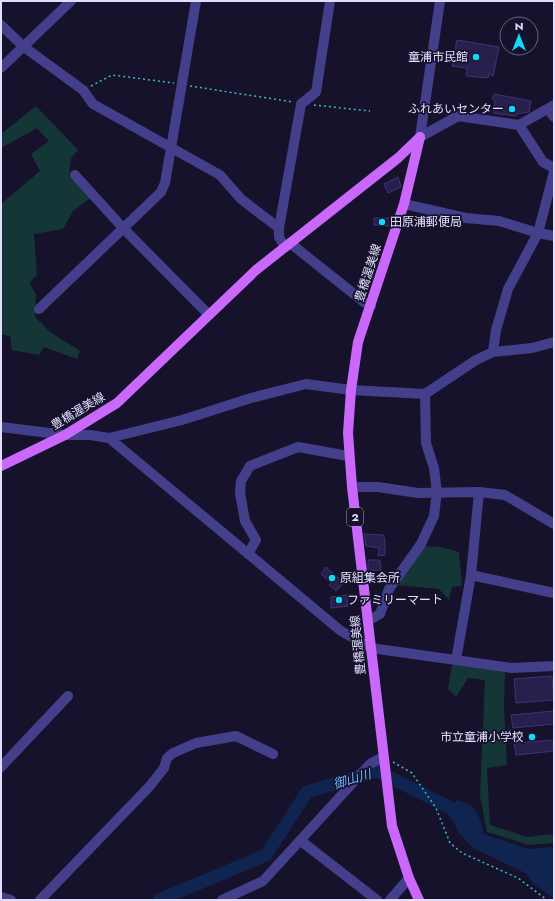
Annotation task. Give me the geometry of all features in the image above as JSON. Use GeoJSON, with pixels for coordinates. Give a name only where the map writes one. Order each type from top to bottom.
{"type":"FeatureCollection","features":[{"type":"Feature","properties":{"kind":"main road","name":"豊橋渥美線"},"geometry":{"type":"LineString","coordinates":[[419,900],[409,878],[392,826],[348,456],[351,390],[358,342],[404,204],[420,137]]}},
{"type":"Feature","properties":{"kind":"main road","name":"豊橋渥美線"},"geometry":{"type":"LineString","coordinates":[[1,466],[65,436],[117,403],[256,270],[398,158],[420,137]]}},
{"type":"Feature","properties":{"kind":"street"},"geometry":{"type":"LineString","coordinates":[[1,68],[71,1]]}},
{"type":"Feature","properties":{"kind":"street"},"geometry":{"type":"LineString","coordinates":[[39,309],[161,192],[165,183],[172,147],[196,1]]}},
{"type":"Feature","properties":{"kind":"street"},"geometry":{"type":"LineString","coordinates":[[330,1],[316,92],[301,104],[279,228],[279,237],[287,245],[371,306]]}},
{"type":"Feature","properties":{"kind":"street"},"geometry":{"type":"LineString","coordinates":[[420,137],[440,1]]}},
{"type":"Feature","properties":{"kind":"street"},"geometry":{"type":"LineString","coordinates":[[1,25],[24,47],[83,90],[93,104],[220,175],[241,199],[279,228]]}},
{"type":"Feature","properties":{"kind":"street"},"geometry":{"type":"LineString","coordinates":[[420,137],[458,116],[519,125],[551,107],[554,117]]}},
{"type":"Feature","properties":{"kind":"street"},"geometry":{"type":"LineString","coordinates":[[519,125],[543,162],[554,168]]}},
{"type":"Feature","properties":{"kind":"street"},"geometry":{"type":"LineString","coordinates":[[493,352],[496,330],[508,289],[538,233],[554,172]]}},
{"type":"Feature","properties":{"kind":"street"},"geometry":{"type":"LineString","coordinates":[[75,175],[123,228],[209,315]]}},
{"type":"Feature","properties":{"kind":"street"},"geometry":{"type":"LineString","coordinates":[[404,204],[466,218],[499,222],[554,236]]}},
{"type":"Feature","properties":{"kind":"street"},"geometry":{"type":"LineString","coordinates":[[1,427],[65,436],[90,435],[109,438],[306,384],[351,390],[425,394],[476,360],[493,352],[532,348],[554,342]]}},
{"type":"Feature","properties":{"kind":"street"},"geometry":{"type":"LineString","coordinates":[[368,621],[380,614],[389,590],[421,544],[434,516],[437,492],[434,468],[426,443],[425,394]]}},
{"type":"Feature","properties":{"kind":"street"},"geometry":{"type":"LineString","coordinates":[[109,438],[341,631],[371,648],[512,668],[554,666]]}},
{"type":"Feature","properties":{"kind":"street"},"geometry":{"type":"LineString","coordinates":[[248,554],[256,540],[245,521],[240,493],[241,481],[250,466],[298,447],[348,456]]}},
{"type":"Feature","properties":{"kind":"street"},"geometry":{"type":"LineString","coordinates":[[352,487],[378,486],[418,493],[479,492],[505,495],[554,524]]}},
{"type":"Feature","properties":{"kind":"street"},"geometry":{"type":"LineString","coordinates":[[456,660],[471,575],[479,492]]}},
{"type":"Feature","properties":{"kind":"street"},"geometry":{"type":"LineString","coordinates":[[471,575],[554,593]]}},
{"type":"Feature","properties":{"kind":"street"},"geometry":{"type":"LineString","coordinates":[[1,767],[68,696]]}},
{"type":"Feature","properties":{"kind":"street"},"geometry":{"type":"LineString","coordinates":[[40,900],[149,788],[161,772],[167,758],[173,753],[196,743],[236,736],[273,754]]}},
{"type":"Feature","properties":{"kind":"street"},"geometry":{"type":"LineString","coordinates":[[222,900],[263,881],[370,764],[384,759]]}},
{"type":"Feature","properties":{"kind":"street"},"geometry":{"type":"LineString","coordinates":[[301,841],[377,900]]}},
{"type":"Feature","properties":{"kind":"street"},"geometry":{"type":"LineString","coordinates":[[390,900],[409,878]]}},
{"type":"Feature","properties":{"kind":"street"},"geometry":{"type":"LineString","coordinates":[[1,897],[10,900]]}},
{"type":"Feature","properties":{"kind":"path"},"geometry":{"type":"LineString","coordinates":[[83,90],[112,75],[301,104],[370,111]]}},
{"type":"Feature","properties":{"kind":"path"},"geometry":{"type":"LineString","coordinates":[[384,759],[394,762],[412,773],[436,808],[450,843],[462,853],[518,878],[547,900]]}},
{"type":"Feature","properties":{"kind":"green space"},"geometry":{"type":"Polygon","coordinates":[[[36,106],[78,150],[71,158],[69,175],[92,197],[73,211],[63,229],[34,234],[37,275],[29,283],[36,294],[35,317],[50,332],[80,351],[77,359],[44,347],[39,355],[12,350],[10,336],[1,334],[1,204],[40,171],[31,154],[49,141],[37,128],[1,148],[1,134],[36,106]]]}},
{"type":"Feature","properties":{"kind":"green space"},"geometry":{"type":"Polygon","coordinates":[[[424,546],[441,547],[459,552],[462,586],[452,587],[449,600],[439,589],[397,585],[424,546]]]}},
{"type":"Feature","properties":{"kind":"green space"},"geometry":{"type":"Polygon","coordinates":[[[452,665],[505,668],[504,707],[507,765],[487,768],[490,825],[527,837],[554,834],[554,843],[529,845],[487,832],[480,796],[485,680],[468,678],[456,697],[448,689],[452,665]]]}},
{"type":"Feature","properties":{"kind":"water"},"geometry":{"type":"Polygon","coordinates":[[[457,800],[470,805],[477,812],[484,834],[528,849],[554,847],[554,898],[533,884],[527,874],[473,848],[458,832],[452,819],[451,808],[457,800]]]}},
{"type":"Feature","properties":{"kind":"building","name":"童浦市民館"},"geometry":{"type":"Polygon","coordinates":[[[457,40],[499,47],[493,76],[489,74],[488,78],[466,76],[467,68],[452,66],[457,40]]]}},
{"type":"Feature","properties":{"kind":"building","name":"ふれあいセンター"},"geometry":{"type":"Polygon","coordinates":[[[494,94],[531,101],[529,112],[517,114],[516,116],[493,113],[495,101],[492,99],[494,94]]]}},
{"type":"Feature","properties":{"kind":"building"},"geometry":{"type":"Polygon","coordinates":[[[398,177],[401,187],[388,193],[384,184],[398,177]]]}},
{"type":"Feature","properties":{"kind":"building","name":"田原浦郵便局"},"geometry":{"type":"Polygon","coordinates":[[[374,218],[391,218],[390,226],[374,225],[374,218]]]}},
{"type":"Feature","properties":{"kind":"building"},"geometry":{"type":"Polygon","coordinates":[[[364,534],[383,535],[385,539],[385,555],[378,556],[379,548],[366,546],[364,534]]]}},
{"type":"Feature","properties":{"kind":"building"},"geometry":{"type":"Polygon","coordinates":[[[368,560],[380,560],[381,570],[368,570],[368,560]]]}},
{"type":"Feature","properties":{"kind":"building","name":"原組集会所"},"geometry":{"type":"Polygon","coordinates":[[[326,567],[344,583],[336,591],[329,585],[331,583],[321,574],[326,567]]]}},
{"type":"Feature","properties":{"kind":"building","name":"ファミリーマート"},"geometry":{"type":"Polygon","coordinates":[[[347,595],[348,606],[331,608],[331,597],[347,595]]]}},
{"type":"Feature","properties":{"kind":"building"},"geometry":{"type":"Polygon","coordinates":[[[552,676],[554,700],[516,703],[514,679],[552,676]]]}},
{"type":"Feature","properties":{"kind":"building"},"geometry":{"type":"Polygon","coordinates":[[[554,711],[554,724],[513,728],[511,715],[554,711]]]}},
{"type":"Feature","properties":{"kind":"building"},"geometry":{"type":"Polygon","coordinates":[[[554,740],[554,751],[516,755],[514,743],[554,740]]]}},
{"type":"Feature","properties":{"kind":"waterway","name":"御山川"},"geometry":{"type":"LineString","coordinates":[[159,900],[266,855],[307,792],[377,771],[451,808],[462,822]]}},
{"type":"Feature","properties":{"kind":"place","name":"童浦市民館"},"geometry":{"type":"Point","coordinates":[476,57]}},
{"type":"Feature","properties":{"kind":"place","name":"ふれあいセンター"},"geometry":{"type":"Point","coordinates":[512,109]}},
{"type":"Feature","properties":{"kind":"place","name":"田原浦郵便局"},"geometry":{"type":"Point","coordinates":[382,222]}},
{"type":"Feature","properties":{"kind":"place","name":"原組集会所"},"geometry":{"type":"Point","coordinates":[332,578]}},
{"type":"Feature","properties":{"kind":"place","name":"ファミリーマート"},"geometry":{"type":"Point","coordinates":[339,600]}},
{"type":"Feature","properties":{"kind":"place","name":"市立童浦小学校"},"geometry":{"type":"Point","coordinates":[532,737]}}]}
